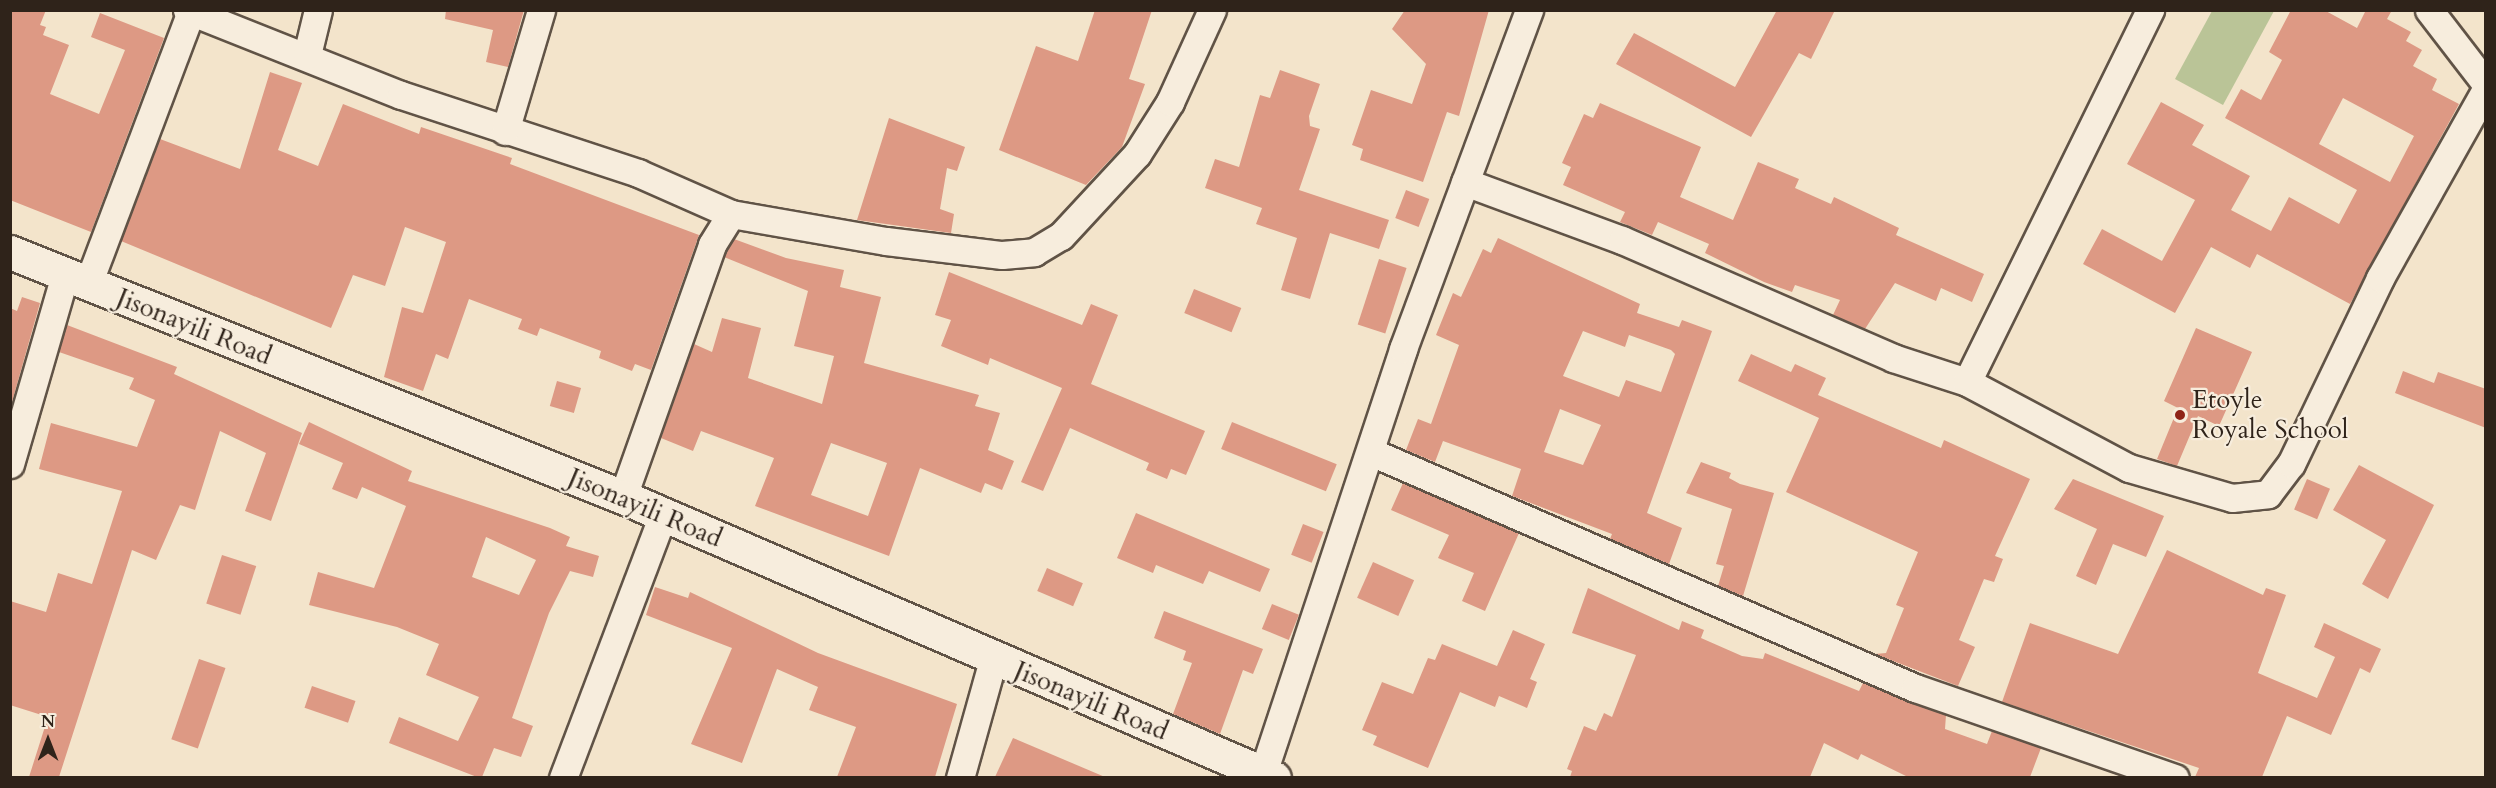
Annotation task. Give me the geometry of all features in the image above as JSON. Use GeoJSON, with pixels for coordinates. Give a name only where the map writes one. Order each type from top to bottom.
{"type":"FeatureCollection","features":[{"type":"Feature","properties":{"kind":"street"},"geometry":{"type":"LineString","coordinates":[[307,55],[318,10]]}},
{"type":"Feature","properties":{"kind":"street"},"geometry":{"type":"LineString","coordinates":[[505,131],[541,10]]}},
{"type":"Feature","properties":{"kind":"street"},"geometry":{"type":"LineString","coordinates":[[10,464],[76,279],[189,11],[505,131],[638,173],[731,214],[886,241],[1002,255],[1034,252],[1061,236],[1137,154],[1170,102],[1212,10]]}},
{"type":"Feature","properties":{"kind":"street"},"geometry":{"type":"LineString","coordinates":[[1269,775],[1371,452],[1465,182],[1529,10]]}},
{"type":"Feature","properties":{"kind":"street"},"geometry":{"type":"LineString","coordinates":[[1967,382],[2150,10]]}},
{"type":"Feature","properties":{"kind":"street"},"geometry":{"type":"LineString","coordinates":[[2429,10],[2486,84]]}},
{"type":"Feature","properties":{"kind":"street"},"geometry":{"type":"LineString","coordinates":[[1465,182],[1622,240],[1893,358],[1967,382],[2128,468],[2232,498],[2268,494],[2291,464],[2380,278],[2486,89]]}},
{"type":"Feature","properties":{"kind":"street"},"geometry":{"type":"LineString","coordinates":[[623,497],[711,245],[731,214]]}},
{"type":"Feature","properties":{"kind":"street","name":"Jisonayili Road"},"geometry":{"type":"LineString","coordinates":[[10,252],[623,497],[662,516],[858,596],[993,660],[1269,775]]}},
{"type":"Feature","properties":{"kind":"street"},"geometry":{"type":"LineString","coordinates":[[1371,452],[1916,688],[2175,777]]}},
{"type":"Feature","properties":{"kind":"street"},"geometry":{"type":"LineString","coordinates":[[563,777],[662,516]]}},
{"type":"Feature","properties":{"kind":"street"},"geometry":{"type":"LineString","coordinates":[[960,777],[993,660]]}},
{"type":"Feature","properties":{"kind":"green space"},"geometry":{"type":"Polygon","coordinates":[[[2212,11],[2274,11],[2223,105],[2175,79],[2212,11]]]}},
{"type":"Feature","properties":{"kind":"building"},"geometry":{"type":"Polygon","coordinates":[[[10,10],[46,10],[40,25],[46,27],[43,35],[69,45],[50,94],[99,114],[125,50],[91,37],[100,13],[164,38],[91,232],[10,200],[10,10]]]}},
{"type":"Feature","properties":{"kind":"building"},"geometry":{"type":"Polygon","coordinates":[[[446,10],[524,10],[508,67],[486,62],[493,30],[445,19],[446,10]]]}},
{"type":"Feature","properties":{"kind":"building"},"geometry":{"type":"Polygon","coordinates":[[[1095,10],[1152,10],[1129,79],[1145,84],[1122,147],[1086,185],[999,150],[1036,46],[1078,61],[1095,10]]]}},
{"type":"Feature","properties":{"kind":"building"},"geometry":{"type":"Polygon","coordinates":[[[1405,10],[1489,10],[1459,116],[1447,112],[1423,182],[1360,160],[1363,149],[1352,145],[1371,90],[1412,104],[1426,64],[1392,29],[1405,10]]]}},
{"type":"Feature","properties":{"kind":"building"},"geometry":{"type":"Polygon","coordinates":[[[1777,10],[1835,10],[1811,59],[1799,53],[1751,137],[1616,64],[1634,33],[1735,87],[1777,10]]]}},
{"type":"Feature","properties":{"kind":"building"},"geometry":{"type":"Polygon","coordinates":[[[2291,10],[2324,10],[2357,28],[2366,10],[2392,10],[2387,19],[2411,32],[2406,41],[2422,50],[2413,66],[2437,79],[2432,90],[2459,104],[2350,304],[2257,254],[2250,268],[2211,247],[2175,313],[2083,264],[2102,229],[2162,261],[2195,200],[2127,164],[2161,102],[2204,125],[2192,145],[2250,176],[2231,210],[2271,231],[2289,197],[2339,224],[2357,190],[2225,118],[2241,89],[2261,100],[2282,60],[2269,52],[2291,10]],[[2343,98],[2319,144],[2390,182],[2414,136],[2343,98]]]}},
{"type":"Feature","properties":{"kind":"building"},"geometry":{"type":"Polygon","coordinates":[[[1280,70],[1320,84],[1309,116],[1310,126],[1320,129],[1299,190],[1389,220],[1379,249],[1330,233],[1310,299],[1281,290],[1297,238],[1256,224],[1262,208],[1205,188],[1215,159],[1239,167],[1260,95],[1270,98],[1280,70]]]}},
{"type":"Feature","properties":{"kind":"building"},"geometry":{"type":"Polygon","coordinates":[[[270,72],[302,83],[278,150],[318,166],[343,104],[419,134],[421,127],[512,158],[510,164],[699,235],[651,370],[635,364],[632,371],[599,358],[601,351],[540,328],[537,336],[518,329],[522,319],[469,299],[448,359],[436,354],[423,391],[384,377],[402,307],[423,313],[446,242],[405,227],[385,286],[353,275],[331,328],[121,241],[160,139],[240,169],[270,72]]]}},
{"type":"Feature","properties":{"kind":"building"},"geometry":{"type":"Polygon","coordinates":[[[1600,103],[1701,147],[1680,197],[1733,220],[1758,162],[1799,179],[1795,188],[1831,204],[1834,197],[1899,228],[1896,235],[1984,274],[1972,302],[1941,288],[1936,301],[1895,283],[1865,329],[1833,315],[1840,300],[1795,285],[1792,292],[1764,282],[1705,253],[1709,244],[1658,222],[1652,235],[1620,222],[1625,212],[1563,185],[1571,167],[1562,163],[1584,114],[1593,118],[1600,103]]]}},
{"type":"Feature","properties":{"kind":"building"},"geometry":{"type":"Polygon","coordinates":[[[889,118],[965,147],[957,171],[947,168],[940,209],[954,214],[951,233],[857,220],[889,118]]]}},
{"type":"Feature","properties":{"kind":"building"},"geometry":{"type":"Polygon","coordinates":[[[1406,190],[1429,199],[1419,227],[1395,218],[1406,190]]]}},
{"type":"Feature","properties":{"kind":"building"},"geometry":{"type":"Polygon","coordinates":[[[1498,238],[1640,304],[1637,313],[1679,327],[1682,320],[1712,331],[1647,513],[1682,528],[1669,564],[1610,539],[1612,534],[1512,496],[1521,469],[1443,441],[1435,462],[1406,450],[1418,419],[1431,424],[1459,345],[1436,335],[1453,293],[1461,297],[1483,249],[1491,253],[1498,238]],[[1583,331],[1563,376],[1619,397],[1626,380],[1661,392],[1675,354],[1671,350],[1629,335],[1625,347],[1583,331]],[[1560,409],[1544,452],[1583,465],[1601,425],[1560,409]]]}},
{"type":"Feature","properties":{"kind":"building"},"geometry":{"type":"Polygon","coordinates":[[[734,239],[786,258],[844,270],[840,287],[881,297],[864,363],[979,395],[975,406],[1000,413],[988,450],[1014,461],[1002,490],[985,483],[981,493],[920,468],[889,556],[755,506],[774,458],[701,431],[693,451],[661,438],[694,344],[712,352],[722,318],[761,328],[748,378],[822,404],[834,356],[794,346],[808,291],[724,257],[734,239]],[[831,443],[811,495],[868,516],[887,463],[831,443]]]}},
{"type":"Feature","properties":{"kind":"building"},"geometry":{"type":"Polygon","coordinates":[[[1379,259],[1407,268],[1385,334],[1358,325],[1379,259]]]}},
{"type":"Feature","properties":{"kind":"building"},"geometry":{"type":"Polygon","coordinates":[[[949,272],[1082,325],[1091,304],[1118,315],[1091,384],[1205,431],[1186,475],[1171,469],[1167,479],[1146,470],[1149,463],[1070,428],[1043,491],[1021,482],[1062,388],[990,358],[988,365],[941,346],[951,320],[935,315],[949,272]]]}},
{"type":"Feature","properties":{"kind":"building"},"geometry":{"type":"Polygon","coordinates":[[[1194,289],[1241,308],[1232,332],[1184,313],[1194,289]]]}},
{"type":"Feature","properties":{"kind":"building"},"geometry":{"type":"Polygon","coordinates":[[[22,297],[40,303],[12,402],[10,308],[17,311],[22,297]]]}},
{"type":"Feature","properties":{"kind":"building"},"geometry":{"type":"Polygon","coordinates":[[[67,325],[177,367],[174,374],[302,433],[271,521],[245,511],[266,453],[220,431],[195,510],[180,505],[156,560],[132,550],[59,777],[29,777],[48,717],[10,705],[10,601],[46,612],[58,573],[92,584],[122,491],[39,469],[51,423],[137,447],[155,400],[129,389],[134,378],[59,352],[67,325]]]}},
{"type":"Feature","properties":{"kind":"building"},"geometry":{"type":"Polygon","coordinates":[[[2196,328],[2252,352],[2219,426],[2198,416],[2177,466],[2157,459],[2178,408],[2164,401],[2196,328]]]}},
{"type":"Feature","properties":{"kind":"building"},"geometry":{"type":"Polygon","coordinates":[[[1751,354],[1791,372],[1795,364],[1826,378],[1818,395],[1941,448],[1944,440],[2030,479],[1995,556],[2003,559],[1994,582],[1984,579],[1959,640],[1975,647],[1958,686],[1875,654],[1886,653],[1904,608],[1896,605],[1918,552],[1786,492],[1819,418],[1738,381],[1751,354]]]}},
{"type":"Feature","properties":{"kind":"building"},"geometry":{"type":"Polygon","coordinates":[[[2403,371],[2434,383],[2438,372],[2486,389],[2486,428],[2395,393],[2403,371]]]}},
{"type":"Feature","properties":{"kind":"building"},"geometry":{"type":"Polygon","coordinates":[[[557,381],[581,388],[574,413],[550,406],[557,381]]]}},
{"type":"Feature","properties":{"kind":"building"},"geometry":{"type":"Polygon","coordinates":[[[309,422],[412,471],[408,481],[550,528],[570,537],[566,546],[599,556],[593,577],[570,571],[549,613],[512,718],[533,726],[521,757],[494,748],[482,777],[477,777],[389,743],[399,717],[458,741],[479,697],[426,675],[439,644],[397,627],[309,605],[318,572],[374,588],[406,506],[362,487],[357,499],[332,489],[343,463],[299,444],[309,422]],[[486,537],[472,577],[519,595],[536,560],[486,537]]]}},
{"type":"Feature","properties":{"kind":"building"},"geometry":{"type":"Polygon","coordinates":[[[1232,422],[1337,464],[1326,491],[1221,449],[1232,422]]]}},
{"type":"Feature","properties":{"kind":"building"},"geometry":{"type":"Polygon","coordinates":[[[1701,462],[1731,473],[1729,478],[1740,484],[1774,493],[1743,596],[1718,586],[1724,566],[1716,564],[1732,509],[1686,493],[1701,462]]]}},
{"type":"Feature","properties":{"kind":"building"},"geometry":{"type":"Polygon","coordinates":[[[2359,465],[2434,505],[2388,599],[2362,584],[2386,540],[2333,510],[2359,465]]]}},
{"type":"Feature","properties":{"kind":"building"},"geometry":{"type":"Polygon","coordinates":[[[2073,479],[2164,516],[2146,557],[2113,544],[2096,585],[2076,576],[2097,529],[2054,509],[2073,479]]]}},
{"type":"Feature","properties":{"kind":"building"},"geometry":{"type":"Polygon","coordinates":[[[2307,479],[2330,489],[2317,519],[2294,509],[2307,479]]]}},
{"type":"Feature","properties":{"kind":"building"},"geometry":{"type":"Polygon","coordinates":[[[1403,483],[1519,533],[1485,611],[1462,601],[1474,573],[1438,558],[1449,535],[1391,510],[1403,483]]]}},
{"type":"Feature","properties":{"kind":"building"},"geometry":{"type":"Polygon","coordinates":[[[1136,513],[1270,569],[1260,592],[1209,571],[1203,584],[1156,565],[1153,573],[1117,558],[1136,513]]]}},
{"type":"Feature","properties":{"kind":"building"},"geometry":{"type":"Polygon","coordinates":[[[1303,524],[1324,532],[1312,563],[1291,555],[1303,524]]]}},
{"type":"Feature","properties":{"kind":"building"},"geometry":{"type":"Polygon","coordinates":[[[2167,550],[2263,595],[2266,588],[2286,595],[2258,673],[2317,698],[2335,657],[2314,647],[2324,623],[2381,649],[2370,673],[2360,668],[2331,735],[2287,716],[2262,777],[2195,777],[2199,768],[2002,702],[2030,623],[2118,654],[2167,550]]]}},
{"type":"Feature","properties":{"kind":"building"},"geometry":{"type":"Polygon","coordinates":[[[222,555],[256,566],[240,615],[206,604],[222,555]]]}},
{"type":"Feature","properties":{"kind":"building"},"geometry":{"type":"Polygon","coordinates":[[[1373,562],[1414,580],[1398,616],[1357,598],[1373,562]]]}},
{"type":"Feature","properties":{"kind":"building"},"geometry":{"type":"Polygon","coordinates":[[[1047,568],[1083,583],[1073,606],[1037,591],[1047,568]]]}},
{"type":"Feature","properties":{"kind":"building"},"geometry":{"type":"Polygon","coordinates":[[[655,587],[688,598],[690,592],[818,653],[957,704],[935,777],[837,777],[856,727],[809,710],[818,687],[777,669],[742,763],[691,744],[732,648],[646,615],[655,587]]]}},
{"type":"Feature","properties":{"kind":"building"},"geometry":{"type":"Polygon","coordinates":[[[1588,588],[1679,630],[1682,621],[1704,630],[1701,638],[1742,656],[1763,659],[1765,653],[1859,691],[1863,683],[1946,715],[1945,729],[1987,744],[1992,731],[2041,748],[2030,777],[1908,777],[1861,754],[1858,760],[1824,743],[1810,777],[1570,777],[1572,771],[1567,769],[1584,726],[1596,731],[1604,713],[1612,717],[1636,655],[1572,633],[1588,588]]]}},
{"type":"Feature","properties":{"kind":"building"},"geometry":{"type":"Polygon","coordinates":[[[1272,604],[1299,615],[1289,640],[1262,629],[1272,604]]]}},
{"type":"Feature","properties":{"kind":"building"},"geometry":{"type":"Polygon","coordinates":[[[1164,611],[1263,649],[1253,674],[1243,670],[1220,734],[1173,714],[1192,663],[1183,660],[1186,651],[1154,638],[1164,611]]]}},
{"type":"Feature","properties":{"kind":"building"},"geometry":{"type":"Polygon","coordinates":[[[1513,630],[1545,644],[1530,679],[1537,682],[1527,708],[1499,696],[1495,707],[1460,692],[1428,768],[1373,745],[1377,736],[1362,730],[1382,682],[1413,694],[1428,658],[1435,660],[1442,644],[1497,666],[1513,630]]]}},
{"type":"Feature","properties":{"kind":"building"},"geometry":{"type":"Polygon","coordinates":[[[199,659],[225,668],[198,748],[171,739],[199,659]]]}},
{"type":"Feature","properties":{"kind":"building"},"geometry":{"type":"Polygon","coordinates":[[[312,686],[355,701],[348,723],[305,708],[312,686]]]}},
{"type":"Feature","properties":{"kind":"building"},"geometry":{"type":"Polygon","coordinates":[[[1013,738],[1105,777],[995,777],[1013,738]]]}},
{"type":"Feature","properties":{"kind":"place","name":"Etoyle Royale School"},"geometry":{"type":"Point","coordinates":[2180,415]}}]}
